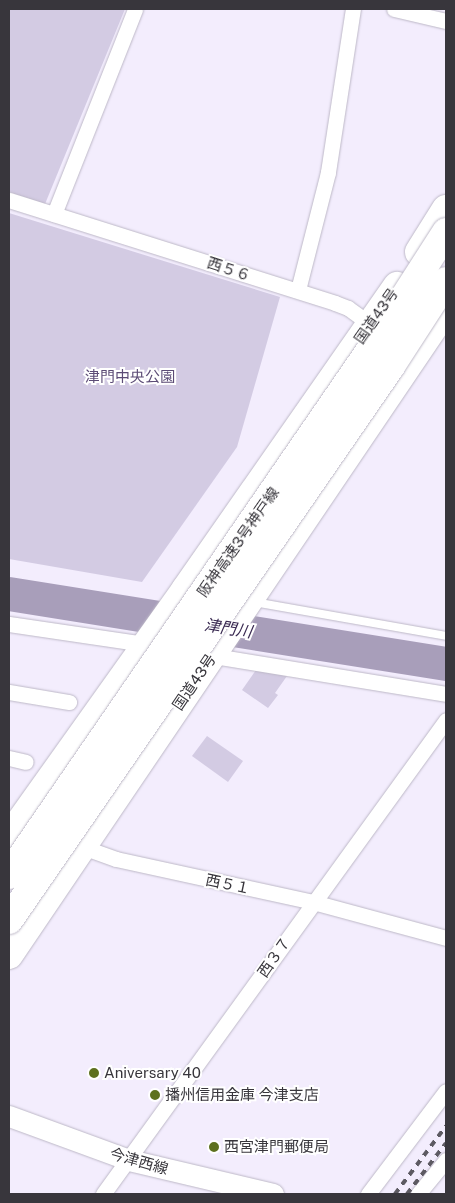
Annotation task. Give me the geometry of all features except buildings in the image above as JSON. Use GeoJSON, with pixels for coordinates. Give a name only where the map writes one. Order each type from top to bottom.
{"type":"FeatureCollection","features":[{"type":"Feature","properties":{"kind":"highway","name":"国道43号"},"geometry":{"type":"LineString","coordinates":[[9,836],[182,595],[401,281],[446,209]]}},
{"type":"Feature","properties":{"kind":"highway","name":"阪神高速3号神戸線"},"geometry":{"type":"LineString","coordinates":[[9,875],[371,349],[446,232]]}},
{"type":"Feature","properties":{"kind":"highway","name":"阪神高速3号神戸線"},"geometry":{"type":"LineString","coordinates":[[9,920],[391,366],[446,281]]}},
{"type":"Feature","properties":{"kind":"highway","name":"国道43号"},"geometry":{"type":"LineString","coordinates":[[9,955],[215,652],[239,602],[437,338],[446,309]]}},
{"type":"Feature","properties":{"kind":"street"},"geometry":{"type":"LineString","coordinates":[[54,214],[135,9]]}},
{"type":"Feature","properties":{"kind":"street"},"geometry":{"type":"LineString","coordinates":[[298,290],[328,172],[353,9]]}},
{"type":"Feature","properties":{"kind":"street"},"geometry":{"type":"LineString","coordinates":[[394,9],[446,21]]}},
{"type":"Feature","properties":{"kind":"street","name":"西５６"},"geometry":{"type":"LineString","coordinates":[[9,200],[298,290],[348,308],[370,324],[437,338]]}},
{"type":"Feature","properties":{"kind":"street"},"geometry":{"type":"LineString","coordinates":[[9,624],[149,641],[446,694]]}},
{"type":"Feature","properties":{"kind":"street"},"geometry":{"type":"LineString","coordinates":[[9,692],[69,702]]}},
{"type":"Feature","properties":{"kind":"street","name":"西３７"},"geometry":{"type":"LineString","coordinates":[[103,1194],[446,720]]}},
{"type":"Feature","properties":{"kind":"street"},"geometry":{"type":"LineString","coordinates":[[9,758],[26,762]]}},
{"type":"Feature","properties":{"kind":"street","name":"西５１"},"geometry":{"type":"LineString","coordinates":[[9,836],[84,846],[116,859],[313,902],[446,938]]}},
{"type":"Feature","properties":{"kind":"street"},"geometry":{"type":"LineString","coordinates":[[368,1194],[446,1091]]}},
{"type":"Feature","properties":{"kind":"street","name":"今津西線"},"geometry":{"type":"LineString","coordinates":[[9,1116],[129,1160],[273,1194]]}},
{"type":"Feature","properties":{"kind":"street"},"geometry":{"type":"LineString","coordinates":[[418,1194],[446,1160]]}},
{"type":"Feature","properties":{"kind":"lane"},"geometry":{"type":"LineString","coordinates":[[182,595],[213,595]]}},
{"type":"Feature","properties":{"kind":"lane"},"geometry":{"type":"LineString","coordinates":[[239,602],[446,636]]}},
{"type":"Feature","properties":{"kind":"green space"},"geometry":{"type":"Polygon","coordinates":[[[9,9],[125,9],[45,204],[9,192],[9,9]]]}},
{"type":"Feature","properties":{"kind":"green space","name":"津門中央公園"},"geometry":{"type":"Polygon","coordinates":[[[9,213],[280,297],[237,447],[142,582],[9,559],[9,213]]]}},
{"type":"Feature","properties":{"kind":"green space"},"geometry":{"type":"Polygon","coordinates":[[[256,670],[287,676],[275,693],[278,695],[268,708],[242,690],[256,670]]]}},
{"type":"Feature","properties":{"kind":"green space"},"geometry":{"type":"Polygon","coordinates":[[[207,736],[243,761],[228,782],[192,756],[207,736]]]}},
{"type":"Feature","properties":{"kind":"waterway","name":"津門川"},"geometry":{"type":"LineString","coordinates":[[9,594],[446,664]]}},
{"type":"Feature","properties":{"kind":"railway"},"geometry":{"type":"LineString","coordinates":[[395,1194],[446,1126]]}},
{"type":"Feature","properties":{"kind":"railway"},"geometry":{"type":"LineString","coordinates":[[407,1194],[446,1143]]}},
{"type":"Feature","properties":{"kind":"place","name":"Aniversary 40"},"geometry":{"type":"Point","coordinates":[94,1073]}},
{"type":"Feature","properties":{"kind":"place","name":"播州信用金庫 今津支店"},"geometry":{"type":"Point","coordinates":[155,1095]}},
{"type":"Feature","properties":{"kind":"place","name":"西宮津門郵便局"},"geometry":{"type":"Point","coordinates":[214,1147]}}]}
